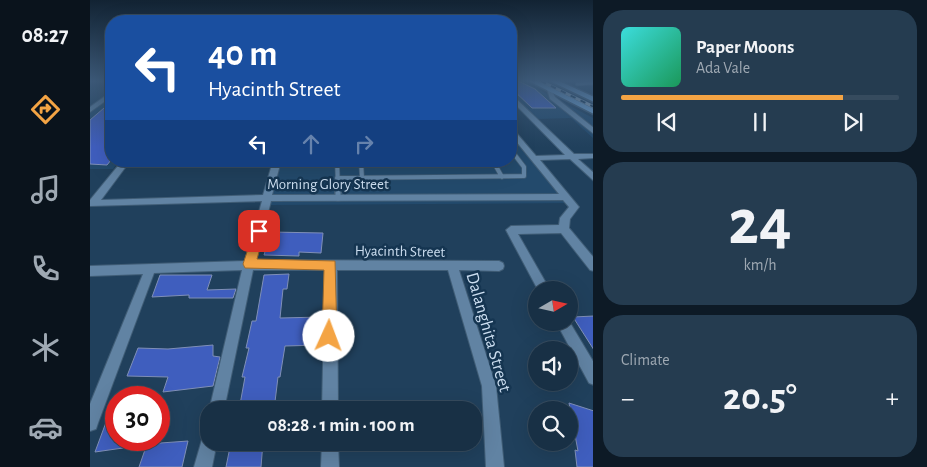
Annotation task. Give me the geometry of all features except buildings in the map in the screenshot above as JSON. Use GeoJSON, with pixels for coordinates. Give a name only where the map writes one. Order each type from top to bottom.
{"type":"FeatureCollection","features":[{"type":"Feature","properties":{"kind":"main road"},"geometry":{"type":"LineString","coordinates":[[575,103],[593,112]]}},
{"type":"Feature","properties":{"kind":"street"},"geometry":{"type":"LineString","coordinates":[[518,103],[593,179]]}},
{"type":"Feature","properties":{"kind":"street"},"geometry":{"type":"LineString","coordinates":[[558,103],[593,132]]}},
{"type":"Feature","properties":{"kind":"street"},"geometry":{"type":"LineString","coordinates":[[517,137],[574,207],[565,218],[564,229],[593,267]]}},
{"type":"Feature","properties":{"kind":"street"},"geometry":{"type":"LineString","coordinates":[[534,158],[593,156]]}},
{"type":"Feature","properties":{"kind":"street"},"geometry":{"type":"LineString","coordinates":[[91,203],[121,167]]}},
{"type":"Feature","properties":{"kind":"street"},"geometry":{"type":"LineString","coordinates":[[218,401],[249,264],[269,198],[276,167]]}},
{"type":"Feature","properties":{"kind":"street","name":"Morning Glory Street"},"geometry":{"type":"LineString","coordinates":[[91,203],[269,198],[566,197]]}},
{"type":"Feature","properties":{"kind":"street"},"geometry":{"type":"LineString","coordinates":[[539,281],[511,230],[564,229]]}},
{"type":"Feature","properties":{"kind":"street","name":"Hyacinth Street"},"geometry":{"type":"LineString","coordinates":[[90,271],[249,264],[499,266]]}},
{"type":"Feature","properties":{"kind":"street"},"geometry":{"type":"LineString","coordinates":[[330,401],[331,265]]}},
{"type":"Feature","properties":{"kind":"street","name":"Dalanghita Street"},"geometry":{"type":"LineString","coordinates":[[452,267],[489,386],[494,467]]}},
{"type":"Feature","properties":{"kind":"street"},"geometry":{"type":"LineString","coordinates":[[90,422],[150,269]]}},
{"type":"Feature","properties":{"kind":"street"},"geometry":{"type":"LineString","coordinates":[[567,331],[593,378]]}},
{"type":"Feature","properties":{"kind":"street"},"geometry":{"type":"LineString","coordinates":[[203,467],[207,451]]}},
{"type":"Feature","properties":{"kind":"street"},"geometry":{"type":"LineString","coordinates":[[330,451],[330,467]]}},
{"type":"Feature","properties":{"kind":"lane"},"geometry":{"type":"LineString","coordinates":[[338,178],[524,176],[526,172],[517,159]]}},
{"type":"Feature","properties":{"kind":"lane"},"geometry":{"type":"LineString","coordinates":[[337,167],[338,198]]}},
{"type":"Feature","properties":{"kind":"lane"},"geometry":{"type":"LineString","coordinates":[[361,167],[362,178]]}},
{"type":"Feature","properties":{"kind":"lane"},"geometry":{"type":"LineString","coordinates":[[496,167],[502,177]]}},
{"type":"Feature","properties":{"kind":"shaded area"},"geometry":{"type":"Polygon","coordinates":[[[102,103],[105,103],[105,167],[114,167],[113,169],[90,169],[90,112],[102,103]]]}},
{"type":"Feature","properties":{"kind":"shaded area"},"geometry":{"type":"Polygon","coordinates":[[[520,103],[564,103],[593,118],[593,138],[571,118],[537,119],[520,103]]]}},
{"type":"Feature","properties":{"kind":"shaded area"},"geometry":{"type":"Polygon","coordinates":[[[517,133],[575,203],[270,205],[279,167],[517,167],[517,133]]]}},
{"type":"Feature","properties":{"kind":"railway"},"geometry":{"type":"LineString","coordinates":[[585,103],[593,107]]}},
{"type":"Feature","properties":{"kind":"route"},"geometry":{"type":"LineString","coordinates":[[259,231],[249,264],[331,265],[329,336]]}}]}
